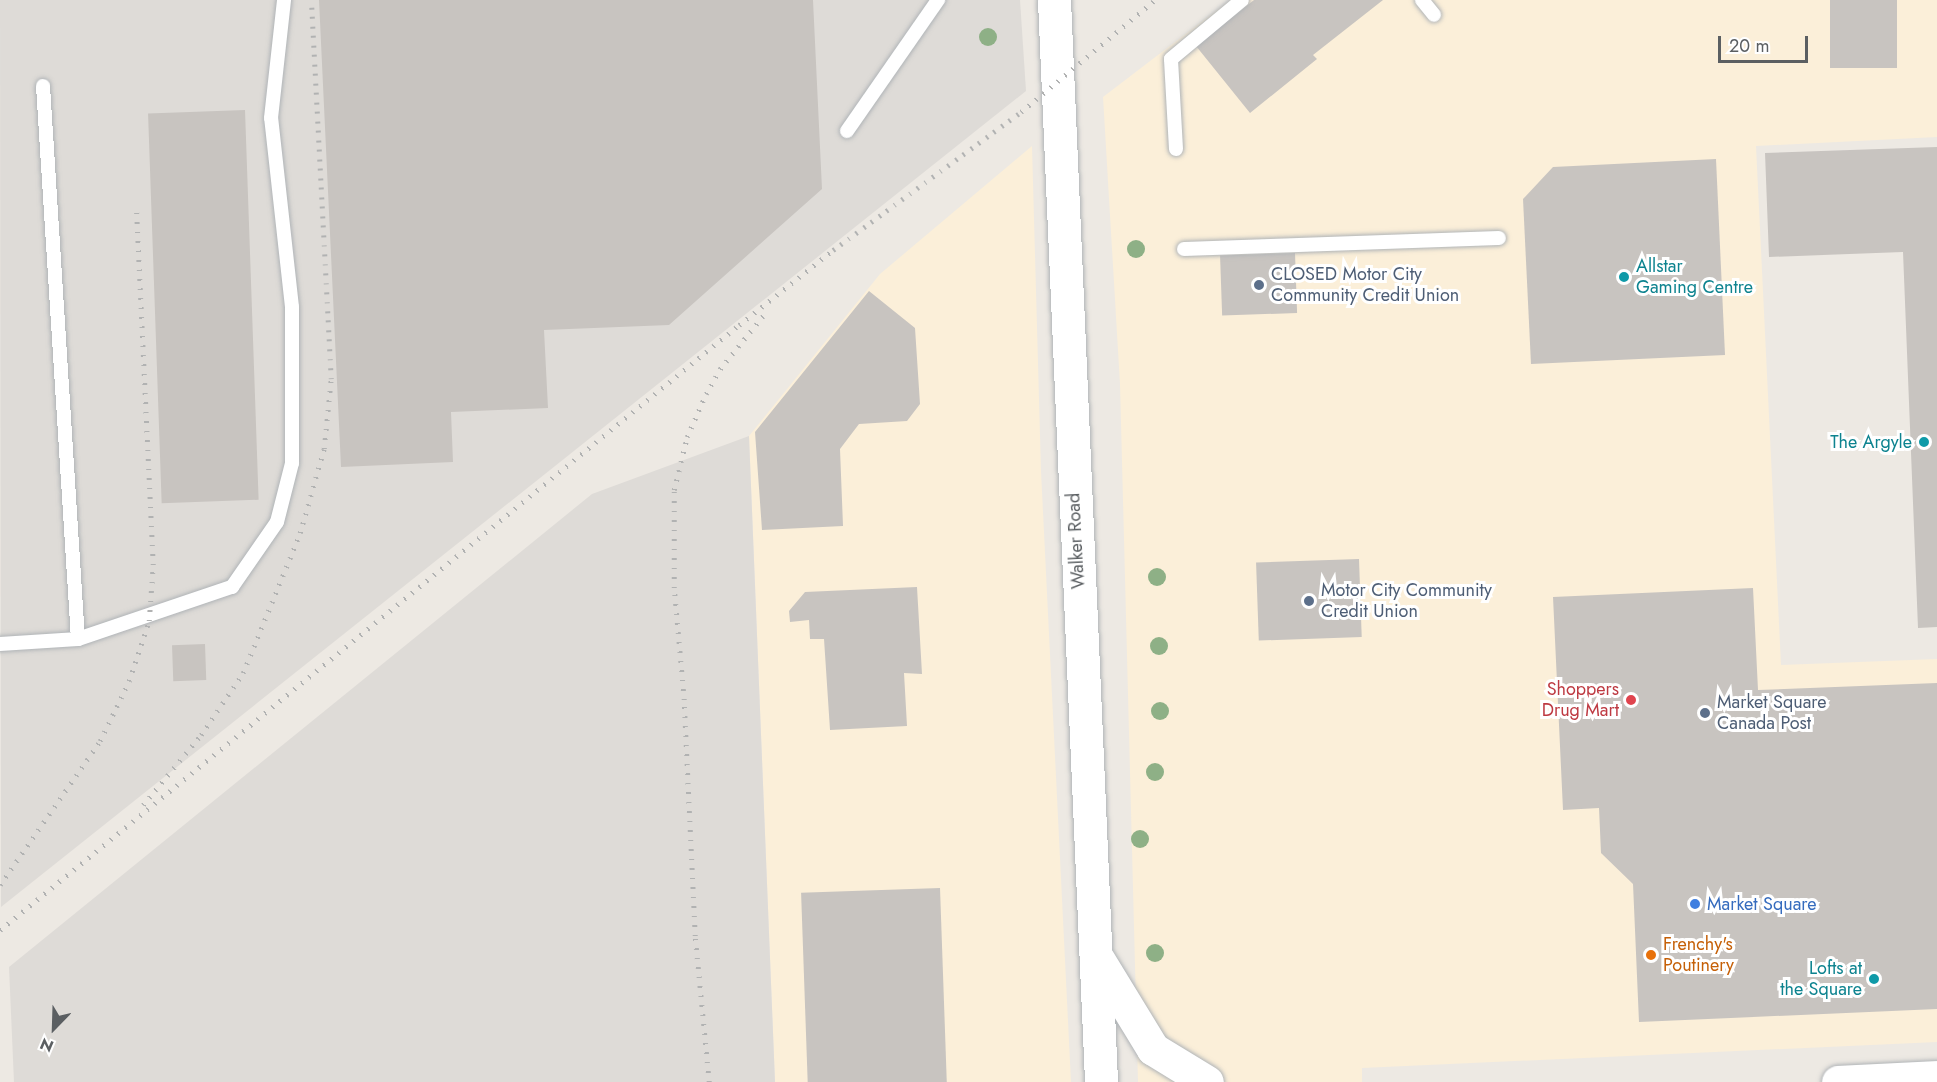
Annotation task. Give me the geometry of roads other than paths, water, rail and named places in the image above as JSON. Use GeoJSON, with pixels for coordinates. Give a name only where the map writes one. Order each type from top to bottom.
{"type":"FeatureCollection","features":[{"type":"Feature","properties":{"kind":"main road","name":"Walker Road"},"geometry":{"type":"LineString","coordinates":[[1054,0],[1101,1082]]}},
{"type":"Feature","properties":{"kind":"main road"},"geometry":{"type":"LineString","coordinates":[[1095,955],[1153,1049],[1207,1082]]}},
{"type":"Feature","properties":{"kind":"main road"},"geometry":{"type":"LineString","coordinates":[[1854,1082],[1937,1077]]}},
{"type":"Feature","properties":{"kind":"lane"},"geometry":{"type":"LineString","coordinates":[[0,644],[78,639],[232,587],[277,522],[292,463],[292,307],[271,118],[284,0]]}},
{"type":"Feature","properties":{"kind":"lane"},"geometry":{"type":"LineString","coordinates":[[847,130],[938,0]]}},
{"type":"Feature","properties":{"kind":"lane"},"geometry":{"type":"LineString","coordinates":[[1176,149],[1171,59],[1242,0]]}},
{"type":"Feature","properties":{"kind":"lane"},"geometry":{"type":"LineString","coordinates":[[1422,0],[1434,15]]}},
{"type":"Feature","properties":{"kind":"lane"},"geometry":{"type":"LineString","coordinates":[[43,86],[78,639]]}},
{"type":"Feature","properties":{"kind":"lane"},"geometry":{"type":"LineString","coordinates":[[1184,249],[1499,238]]}},
{"type":"Feature","properties":{"kind":"railway"},"geometry":{"type":"LineString","coordinates":[[143,805],[201,735],[243,673],[300,533],[324,449],[331,379],[311,0]]}},
{"type":"Feature","properties":{"kind":"railway"},"geometry":{"type":"LineString","coordinates":[[0,930],[739,325],[833,250],[1021,112],[1155,0]]}},
{"type":"Feature","properties":{"kind":"railway"},"geometry":{"type":"LineString","coordinates":[[0,885],[100,741],[129,681],[149,621],[153,565],[136,209]]}},
{"type":"Feature","properties":{"kind":"railway"},"geometry":{"type":"LineString","coordinates":[[709,1082],[695,936],[684,700],[674,588],[674,490],[687,437],[706,394],[720,369],[767,311]]}},
{"type":"Feature","properties":{"kind":"place","name":"Allstar Gaming Centre"},"geometry":{"type":"Point","coordinates":[1624,277]}},
{"type":"Feature","properties":{"kind":"place","name":"CLOSED Motor City Community Credit Union"},"geometry":{"type":"Point","coordinates":[1259,285]}},
{"type":"Feature","properties":{"kind":"place","name":"The Argyle"},"geometry":{"type":"Point","coordinates":[1924,442]}},
{"type":"Feature","properties":{"kind":"place","name":"Motor City Community Credit Union"},"geometry":{"type":"Point","coordinates":[1309,601]}},
{"type":"Feature","properties":{"kind":"place","name":"Shoppers Drug Mart"},"geometry":{"type":"Point","coordinates":[1631,700]}},
{"type":"Feature","properties":{"kind":"place","name":"Market Square Canada Post"},"geometry":{"type":"Point","coordinates":[1705,713]}},
{"type":"Feature","properties":{"kind":"place","name":"Market Square"},"geometry":{"type":"Point","coordinates":[1695,904]}},
{"type":"Feature","properties":{"kind":"place","name":"Frenchy's Poutinery"},"geometry":{"type":"Point","coordinates":[1651,955]}},
{"type":"Feature","properties":{"kind":"place","name":"Lofts at the Square"},"geometry":{"type":"Point","coordinates":[1874,979]}}]}
